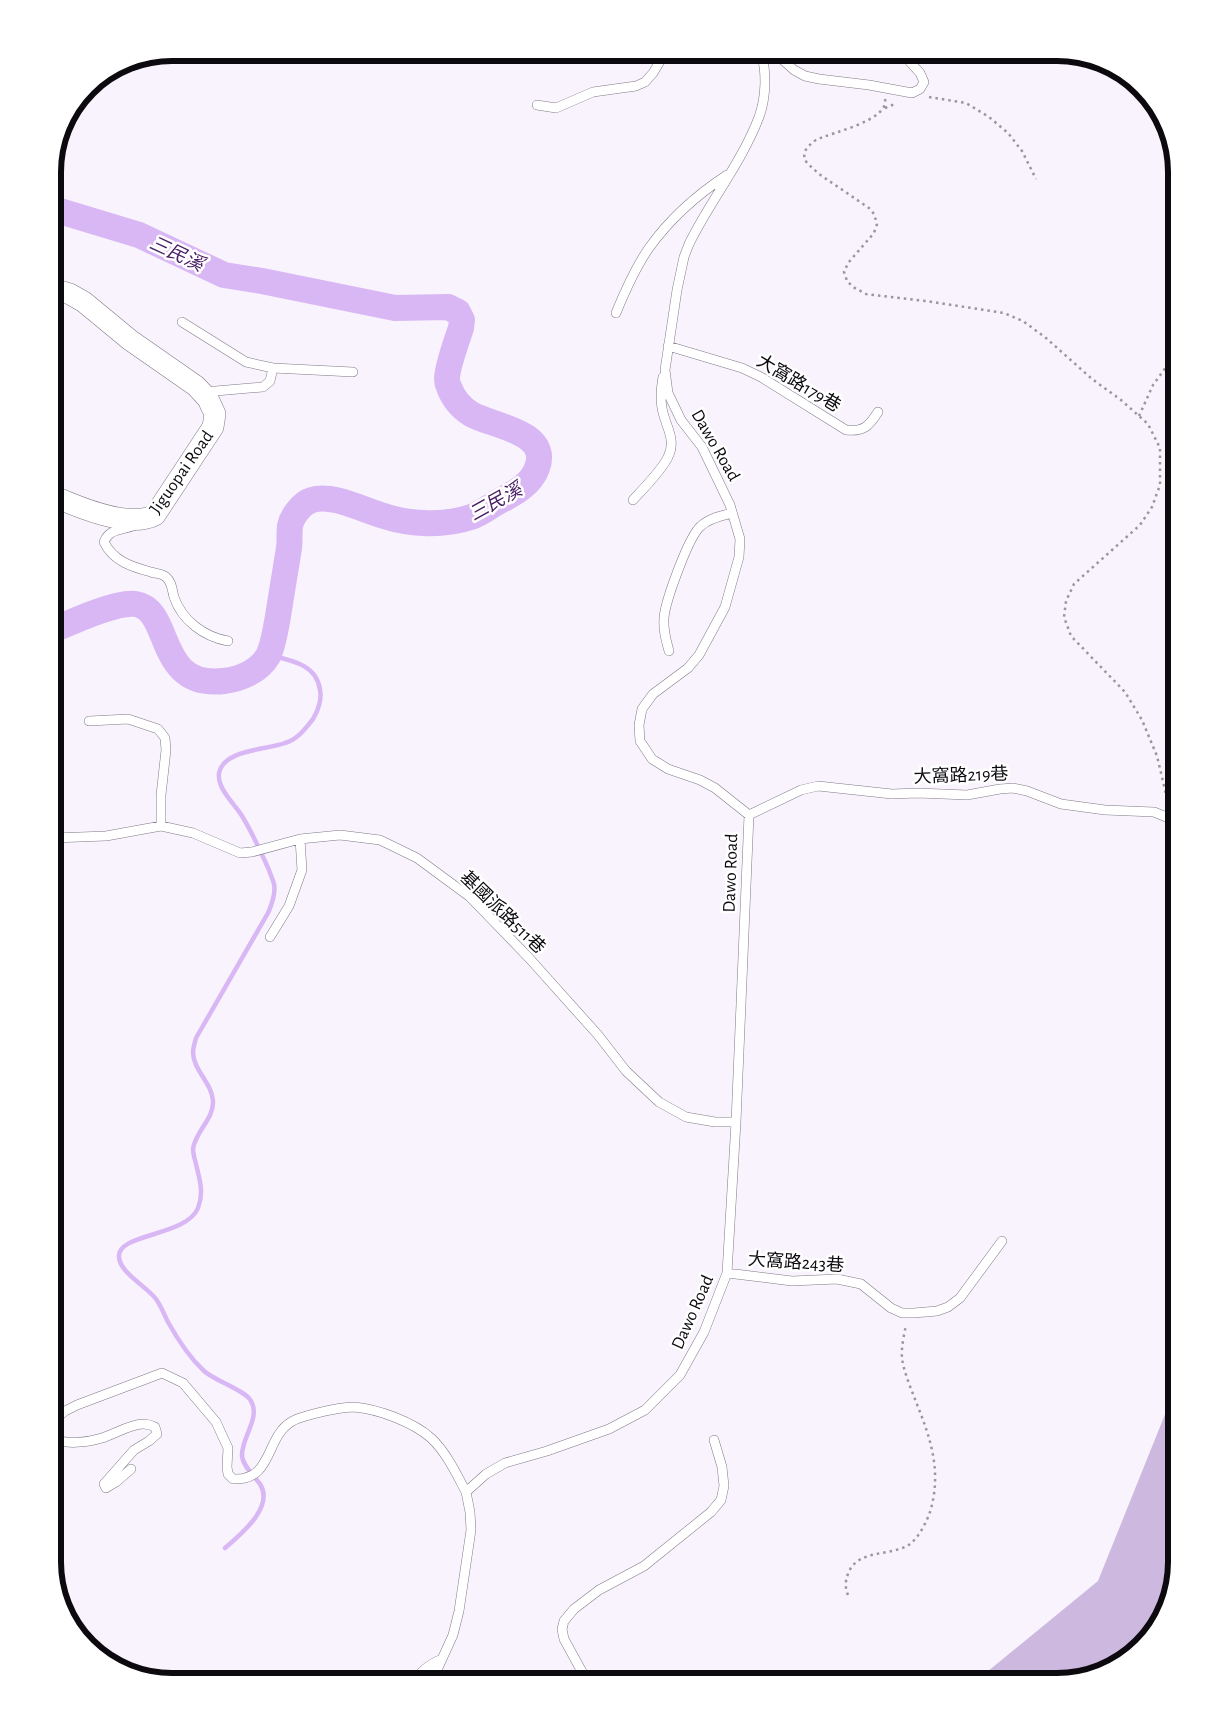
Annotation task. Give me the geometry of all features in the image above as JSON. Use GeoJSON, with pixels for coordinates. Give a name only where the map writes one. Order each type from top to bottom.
{"type":"FeatureCollection","features":[{"type":"Feature","properties":{"kind":"street","name":"Jiguopai Road"},"geometry":{"type":"LineString","coordinates":[[61,291],[84,302],[130,340],[202,392],[208,399],[215,414],[213,427],[155,515],[147,520],[135,520],[96,512],[61,499]]}},
{"type":"Feature","properties":{"kind":"lane"},"geometry":{"type":"LineString","coordinates":[[537,105],[556,108],[594,92],[636,86],[645,82],[660,61]]}},
{"type":"Feature","properties":{"kind":"lane","name":"Dawo Road"},"geometry":{"type":"LineString","coordinates":[[466,1492],[486,1474],[505,1463],[548,1451],[609,1429],[645,1410],[680,1375],[704,1332],[727,1273],[736,1122],[749,815],[715,788],[700,780],[668,769],[652,759],[640,741],[639,725],[642,709],[653,694],[688,668],[699,656],[725,607],[739,557],[740,540],[717,475],[702,447],[681,420],[668,393],[665,370],[677,290],[686,250],[699,223],[744,147],[759,116],[764,94],[763,61]]}},
{"type":"Feature","properties":{"kind":"lane"},"geometry":{"type":"LineString","coordinates":[[784,61],[805,76],[912,93],[920,89],[924,82],[920,73],[909,61]]}},
{"type":"Feature","properties":{"kind":"lane"},"geometry":{"type":"LineString","coordinates":[[616,314],[625,291],[648,248],[702,191],[729,173]]}},
{"type":"Feature","properties":{"kind":"lane"},"geometry":{"type":"LineString","coordinates":[[182,322],[246,362],[273,368],[353,372]]}},
{"type":"Feature","properties":{"kind":"lane","name":"大窩路179巷"},"geometry":{"type":"LineString","coordinates":[[668,346],[742,368],[761,377],[846,430],[857,431],[869,425],[878,412]]}},
{"type":"Feature","properties":{"kind":"lane"},"geometry":{"type":"LineString","coordinates":[[202,392],[263,387],[270,381],[273,368]]}},
{"type":"Feature","properties":{"kind":"lane"},"geometry":{"type":"LineString","coordinates":[[633,500],[668,459],[672,447],[671,432],[662,410],[660,392],[665,370]]}},
{"type":"Feature","properties":{"kind":"lane"},"geometry":{"type":"LineString","coordinates":[[669,651],[664,633],[664,616],[675,580],[690,542],[699,526],[711,519],[732,513]]}},
{"type":"Feature","properties":{"kind":"lane"},"geometry":{"type":"LineString","coordinates":[[147,520],[126,529],[112,532],[106,536],[104,542],[108,551],[117,560],[134,567],[163,574],[168,578],[178,608],[191,623],[215,639],[228,641]]}},
{"type":"Feature","properties":{"kind":"lane"},"geometry":{"type":"LineString","coordinates":[[89,721],[128,719],[158,729],[165,738],[166,750],[161,794],[161,826]]}},
{"type":"Feature","properties":{"kind":"lane","name":"大窩路219巷"},"geometry":{"type":"LineString","coordinates":[[749,815],[801,790],[818,786],[892,794],[967,795],[1013,788],[1027,791],[1061,804],[1105,810],[1154,812],[1168,817]]}},
{"type":"Feature","properties":{"kind":"lane","name":"基國派路511巷"},"geometry":{"type":"LineString","coordinates":[[61,838],[106,836],[161,826],[193,833],[240,853],[252,852],[300,840],[340,835],[380,840],[416,858],[470,897],[529,958],[598,1035],[626,1071],[659,1102],[686,1116],[715,1122],[736,1122]]}},
{"type":"Feature","properties":{"kind":"lane"},"geometry":{"type":"LineString","coordinates":[[270,937],[289,906],[302,870],[300,840]]}},
{"type":"Feature","properties":{"kind":"lane","name":"大窩路243巷"},"geometry":{"type":"LineString","coordinates":[[727,1273],[792,1281],[836,1279],[861,1284],[891,1308],[902,1313],[937,1311],[960,1298],[1002,1241]]}},
{"type":"Feature","properties":{"kind":"lane"},"geometry":{"type":"LineString","coordinates":[[61,1414],[77,1405],[162,1373],[183,1383],[216,1422],[228,1448],[228,1474],[233,1479],[248,1478],[260,1470],[280,1432],[291,1422],[317,1413],[354,1408],[378,1412],[422,1430],[447,1458],[466,1492],[470,1512],[469,1548],[460,1611],[453,1635],[436,1673]]}},
{"type":"Feature","properties":{"kind":"lane"},"geometry":{"type":"LineString","coordinates":[[61,1442],[69,1443],[100,1439],[138,1424],[155,1427],[156,1434],[149,1441],[134,1450],[104,1484],[106,1488],[116,1482],[131,1468]]}},
{"type":"Feature","properties":{"kind":"lane"},"geometry":{"type":"LineString","coordinates":[[583,1673],[564,1639],[562,1629],[564,1621],[574,1609],[599,1590],[644,1566],[712,1512],[720,1500],[724,1486],[722,1467],[714,1440]]}},
{"type":"Feature","properties":{"kind":"lane"},"geometry":{"type":"LineString","coordinates":[[421,1673],[424,1669],[442,1659]]}},
{"type":"Feature","properties":{"kind":"path"},"geometry":{"type":"LineString","coordinates":[[883,88],[886,102],[881,112],[868,120],[816,140],[805,151],[804,158],[807,163],[819,174],[862,203],[874,214],[877,224],[874,233],[848,263],[844,272],[847,281],[853,287],[866,294],[1004,313],[1023,322],[1046,338],[1092,379],[1121,400],[1148,424],[1160,448],[1160,485],[1152,507],[1140,525],[1074,584],[1066,601],[1064,617],[1071,636],[1125,692],[1142,720],[1157,756],[1168,797]]}},
{"type":"Feature","properties":{"kind":"path"},"geometry":{"type":"LineString","coordinates":[[884,108],[905,100],[912,93],[966,103],[989,117],[1008,133],[1022,151],[1036,179]]}},
{"type":"Feature","properties":{"kind":"path"},"geometry":{"type":"LineString","coordinates":[[1139,416],[1153,385],[1168,363]]}},
{"type":"Feature","properties":{"kind":"path"},"geometry":{"type":"LineString","coordinates":[[848,1595],[845,1588],[850,1569],[859,1560],[870,1555],[899,1550],[911,1543],[921,1530],[929,1514],[935,1494],[936,1464],[929,1437],[908,1380],[902,1357],[908,1313]]}},
{"type":"Feature","properties":{"kind":"shaded area"},"geometry":{"type":"Polygon","coordinates":[[[1168,1407],[1167,1577],[1159,1604],[1145,1629],[1124,1650],[1112,1658],[1086,1669],[1057,1673],[986,1673],[1098,1581],[1168,1407]]]}},
{"type":"Feature","properties":{"kind":"waterway","name":"三民溪"},"geometry":{"type":"LineString","coordinates":[[61,211],[139,235],[224,275],[395,308],[448,307],[458,312],[462,320],[461,328],[447,374],[448,385],[453,395],[460,405],[471,414],[528,438],[535,446],[539,456],[537,468],[526,484],[510,496],[478,514],[461,520],[439,523],[416,523],[394,519],[329,499],[320,498],[305,504],[295,514],[290,526],[289,548],[274,639],[270,652],[260,666],[243,676],[224,681],[202,680],[186,673],[176,662],[168,648],[156,620],[148,609],[136,604],[106,609],[61,626]]}},
{"type":"Feature","properties":{"kind":"waterway"},"geometry":{"type":"LineString","coordinates":[[225,1548],[254,1520],[263,1502],[260,1484],[247,1467],[242,1456],[244,1442],[254,1414],[251,1401],[243,1393],[209,1375],[193,1360],[168,1322],[156,1299],[129,1274],[120,1263],[119,1257],[121,1249],[129,1243],[180,1225],[191,1217],[200,1202],[201,1186],[193,1149],[197,1137],[211,1114],[213,1101],[212,1094],[196,1065],[193,1052],[194,1045],[196,1038],[268,913],[274,891],[273,880],[260,849],[242,816],[223,790],[219,773],[223,765],[237,755],[294,739],[313,719],[320,701],[318,681],[314,674],[294,661],[269,655]]}}]}
